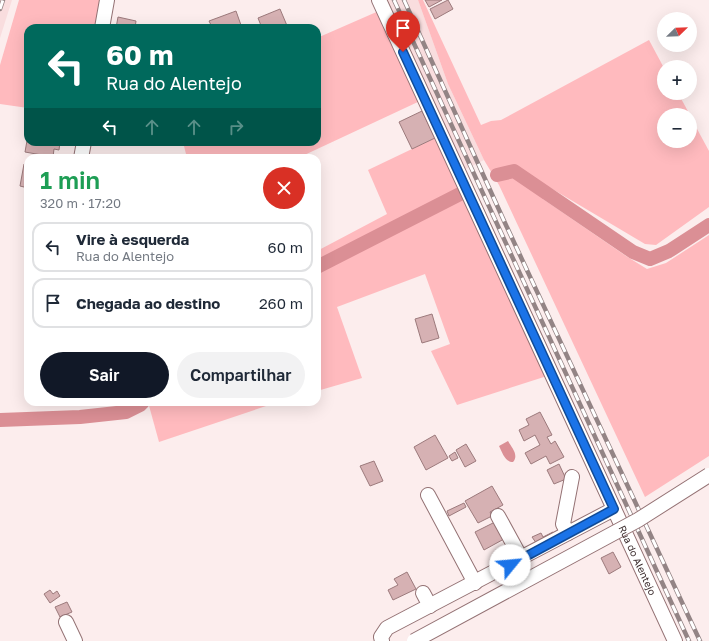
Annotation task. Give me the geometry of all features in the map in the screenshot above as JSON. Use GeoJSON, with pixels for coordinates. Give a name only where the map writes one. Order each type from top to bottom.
{"type":"FeatureCollection","features":[{"type":"Feature","properties":{"kind":"street"},"geometry":{"type":"LineString","coordinates":[[103,24],[107,0]]}},
{"type":"Feature","properties":{"kind":"street","name":"Rua do Alentejo"},"geometry":{"type":"LineString","coordinates":[[379,0],[675,641]]}},
{"type":"Feature","properties":{"kind":"street"},"geometry":{"type":"LineString","coordinates":[[414,641],[638,520],[709,475]]}},
{"type":"Feature","properties":{"kind":"street"},"geometry":{"type":"LineString","coordinates":[[568,533],[563,524],[572,477]]}},
{"type":"Feature","properties":{"kind":"street"},"geometry":{"type":"LineString","coordinates":[[428,495],[475,583]]}},
{"type":"Feature","properties":{"kind":"street"},"geometry":{"type":"LineString","coordinates":[[382,641],[381,637],[387,628],[614,509]]}},
{"type":"Feature","properties":{"kind":"street"},"geometry":{"type":"LineString","coordinates":[[498,516],[521,558]]}},
{"type":"Feature","properties":{"kind":"street"},"geometry":{"type":"LineString","coordinates":[[423,592],[430,606]]}},
{"type":"Feature","properties":{"kind":"street"},"geometry":{"type":"LineString","coordinates":[[66,622],[75,641]]}},
{"type":"Feature","properties":{"kind":"shaded area"},"geometry":{"type":"Polygon","coordinates":[[[0,0],[12,0],[0,38],[0,0]]]}},
{"type":"Feature","properties":{"kind":"shaded area"},"geometry":{"type":"Polygon","coordinates":[[[19,0],[102,0],[98,24],[24,24],[24,107],[0,104],[0,65],[19,0]]]}},
{"type":"Feature","properties":{"kind":"shaded area"},"geometry":{"type":"Polygon","coordinates":[[[386,0],[418,0],[448,84],[484,160],[464,170],[386,0]]]}},
{"type":"Feature","properties":{"kind":"shaded area"},"geometry":{"type":"Polygon","coordinates":[[[418,0],[423,0],[481,125],[491,121],[501,120],[649,40],[660,60],[657,60],[657,100],[682,100],[686,108],[657,108],[657,148],[697,148],[697,129],[709,151],[709,207],[656,245],[645,244],[549,187],[543,199],[647,269],[666,263],[709,235],[709,456],[645,497],[499,185],[484,160],[448,84],[418,0]]]}},
{"type":"Feature","properties":{"kind":"shaded area"},"geometry":{"type":"Polygon","coordinates":[[[381,10],[420,101],[307,154],[186,154],[184,146],[321,146],[321,36],[381,10]]]}},
{"type":"Feature","properties":{"kind":"shaded area"},"geometry":{"type":"Polygon","coordinates":[[[435,138],[487,252],[547,376],[457,405],[431,351],[450,344],[425,274],[337,307],[362,378],[321,390],[321,249],[387,214],[368,170],[435,138]]]}},
{"type":"Feature","properties":{"kind":"shaded area"},"geometry":{"type":"Polygon","coordinates":[[[149,406],[266,406],[159,442],[149,406]]]}},
{"type":"Feature","properties":{"kind":"shaded area"},"geometry":{"type":"Polygon","coordinates":[[[508,441],[515,454],[515,459],[513,462],[506,459],[499,446],[508,441]]]}},
{"type":"Feature","properties":{"kind":"building"},"geometry":{"type":"Polygon","coordinates":[[[425,0],[442,0],[429,7],[425,0]]]}},
{"type":"Feature","properties":{"kind":"building"},"geometry":{"type":"Polygon","coordinates":[[[448,0],[453,9],[435,19],[430,9],[448,0]]]}},
{"type":"Feature","properties":{"kind":"building"},"geometry":{"type":"Polygon","coordinates":[[[280,9],[286,24],[260,24],[258,18],[280,9]]]}},
{"type":"Feature","properties":{"kind":"building"},"geometry":{"type":"Polygon","coordinates":[[[236,11],[241,24],[210,24],[209,21],[236,11]]]}},
{"type":"Feature","properties":{"kind":"building"},"geometry":{"type":"Polygon","coordinates":[[[118,17],[136,21],[136,24],[117,24],[118,17]]]}},
{"type":"Feature","properties":{"kind":"building"},"geometry":{"type":"Polygon","coordinates":[[[422,111],[435,138],[412,149],[399,122],[422,111]]]}},
{"type":"Feature","properties":{"kind":"building"},"geometry":{"type":"Polygon","coordinates":[[[26,146],[60,146],[59,150],[54,149],[53,154],[36,154],[25,152],[26,146]]]}},
{"type":"Feature","properties":{"kind":"building"},"geometry":{"type":"Polygon","coordinates":[[[24,164],[24,187],[20,186],[24,164]]]}},
{"type":"Feature","properties":{"kind":"building"},"geometry":{"type":"Polygon","coordinates":[[[432,314],[439,338],[422,343],[415,319],[432,314]]]}},
{"type":"Feature","properties":{"kind":"building"},"geometry":{"type":"Polygon","coordinates":[[[540,412],[552,435],[547,437],[551,444],[555,441],[564,457],[550,464],[546,456],[531,464],[525,453],[540,445],[535,435],[524,441],[519,430],[529,425],[526,419],[540,412]]]}},
{"type":"Feature","properties":{"kind":"building"},"geometry":{"type":"Polygon","coordinates":[[[435,435],[448,458],[426,470],[414,447],[435,435]]]}},
{"type":"Feature","properties":{"kind":"building"},"geometry":{"type":"Polygon","coordinates":[[[466,444],[476,461],[465,467],[456,450],[466,444]]]}},
{"type":"Feature","properties":{"kind":"building"},"geometry":{"type":"Polygon","coordinates":[[[455,452],[458,458],[452,461],[449,456],[455,452]]]}},
{"type":"Feature","properties":{"kind":"building"},"geometry":{"type":"Polygon","coordinates":[[[374,461],[383,481],[370,486],[360,466],[374,461]]]}},
{"type":"Feature","properties":{"kind":"building"},"geometry":{"type":"Polygon","coordinates":[[[559,464],[566,479],[554,484],[547,470],[559,464]]]}},
{"type":"Feature","properties":{"kind":"building"},"geometry":{"type":"Polygon","coordinates":[[[492,486],[503,505],[490,512],[492,516],[478,523],[465,501],[492,486]]]}},
{"type":"Feature","properties":{"kind":"building"},"geometry":{"type":"Polygon","coordinates":[[[464,503],[466,507],[449,516],[447,511],[464,503]]]}},
{"type":"Feature","properties":{"kind":"building"},"geometry":{"type":"Polygon","coordinates":[[[495,522],[504,539],[484,550],[475,532],[495,522]]]}},
{"type":"Feature","properties":{"kind":"building"},"geometry":{"type":"Polygon","coordinates":[[[553,532],[557,538],[539,547],[532,537],[541,533],[543,537],[553,532]]]}},
{"type":"Feature","properties":{"kind":"building"},"geometry":{"type":"Polygon","coordinates":[[[613,552],[621,567],[609,574],[601,558],[613,552]]]}},
{"type":"Feature","properties":{"kind":"building"},"geometry":{"type":"Polygon","coordinates":[[[407,572],[416,589],[393,600],[388,590],[398,585],[394,579],[407,572]]]}},
{"type":"Feature","properties":{"kind":"building"},"geometry":{"type":"Polygon","coordinates":[[[50,590],[53,594],[57,591],[60,596],[50,603],[44,594],[50,590]]]}},
{"type":"Feature","properties":{"kind":"building"},"geometry":{"type":"Polygon","coordinates":[[[67,602],[72,612],[60,617],[55,607],[67,602]]]}},
{"type":"Feature","properties":{"kind":"waterway"},"geometry":{"type":"LineString","coordinates":[[497,175],[514,171],[633,252],[650,259],[669,251],[709,225]]}},
{"type":"Feature","properties":{"kind":"waterway"},"geometry":{"type":"LineString","coordinates":[[321,265],[460,194]]}},
{"type":"Feature","properties":{"kind":"waterway"},"geometry":{"type":"LineString","coordinates":[[0,420],[80,417],[126,412],[138,406]]}},
{"type":"Feature","properties":{"kind":"railway"},"geometry":{"type":"LineString","coordinates":[[0,9],[3,0]]}},
{"type":"Feature","properties":{"kind":"railway"},"geometry":{"type":"LineString","coordinates":[[394,0],[689,641]]}},
{"type":"Feature","properties":{"kind":"railway"},"geometry":{"type":"LineString","coordinates":[[404,0],[505,223],[700,641]]}},
{"type":"Feature","properties":{"kind":"route"},"geometry":{"type":"LineString","coordinates":[[403,52],[614,509],[510,565]]}}]}
